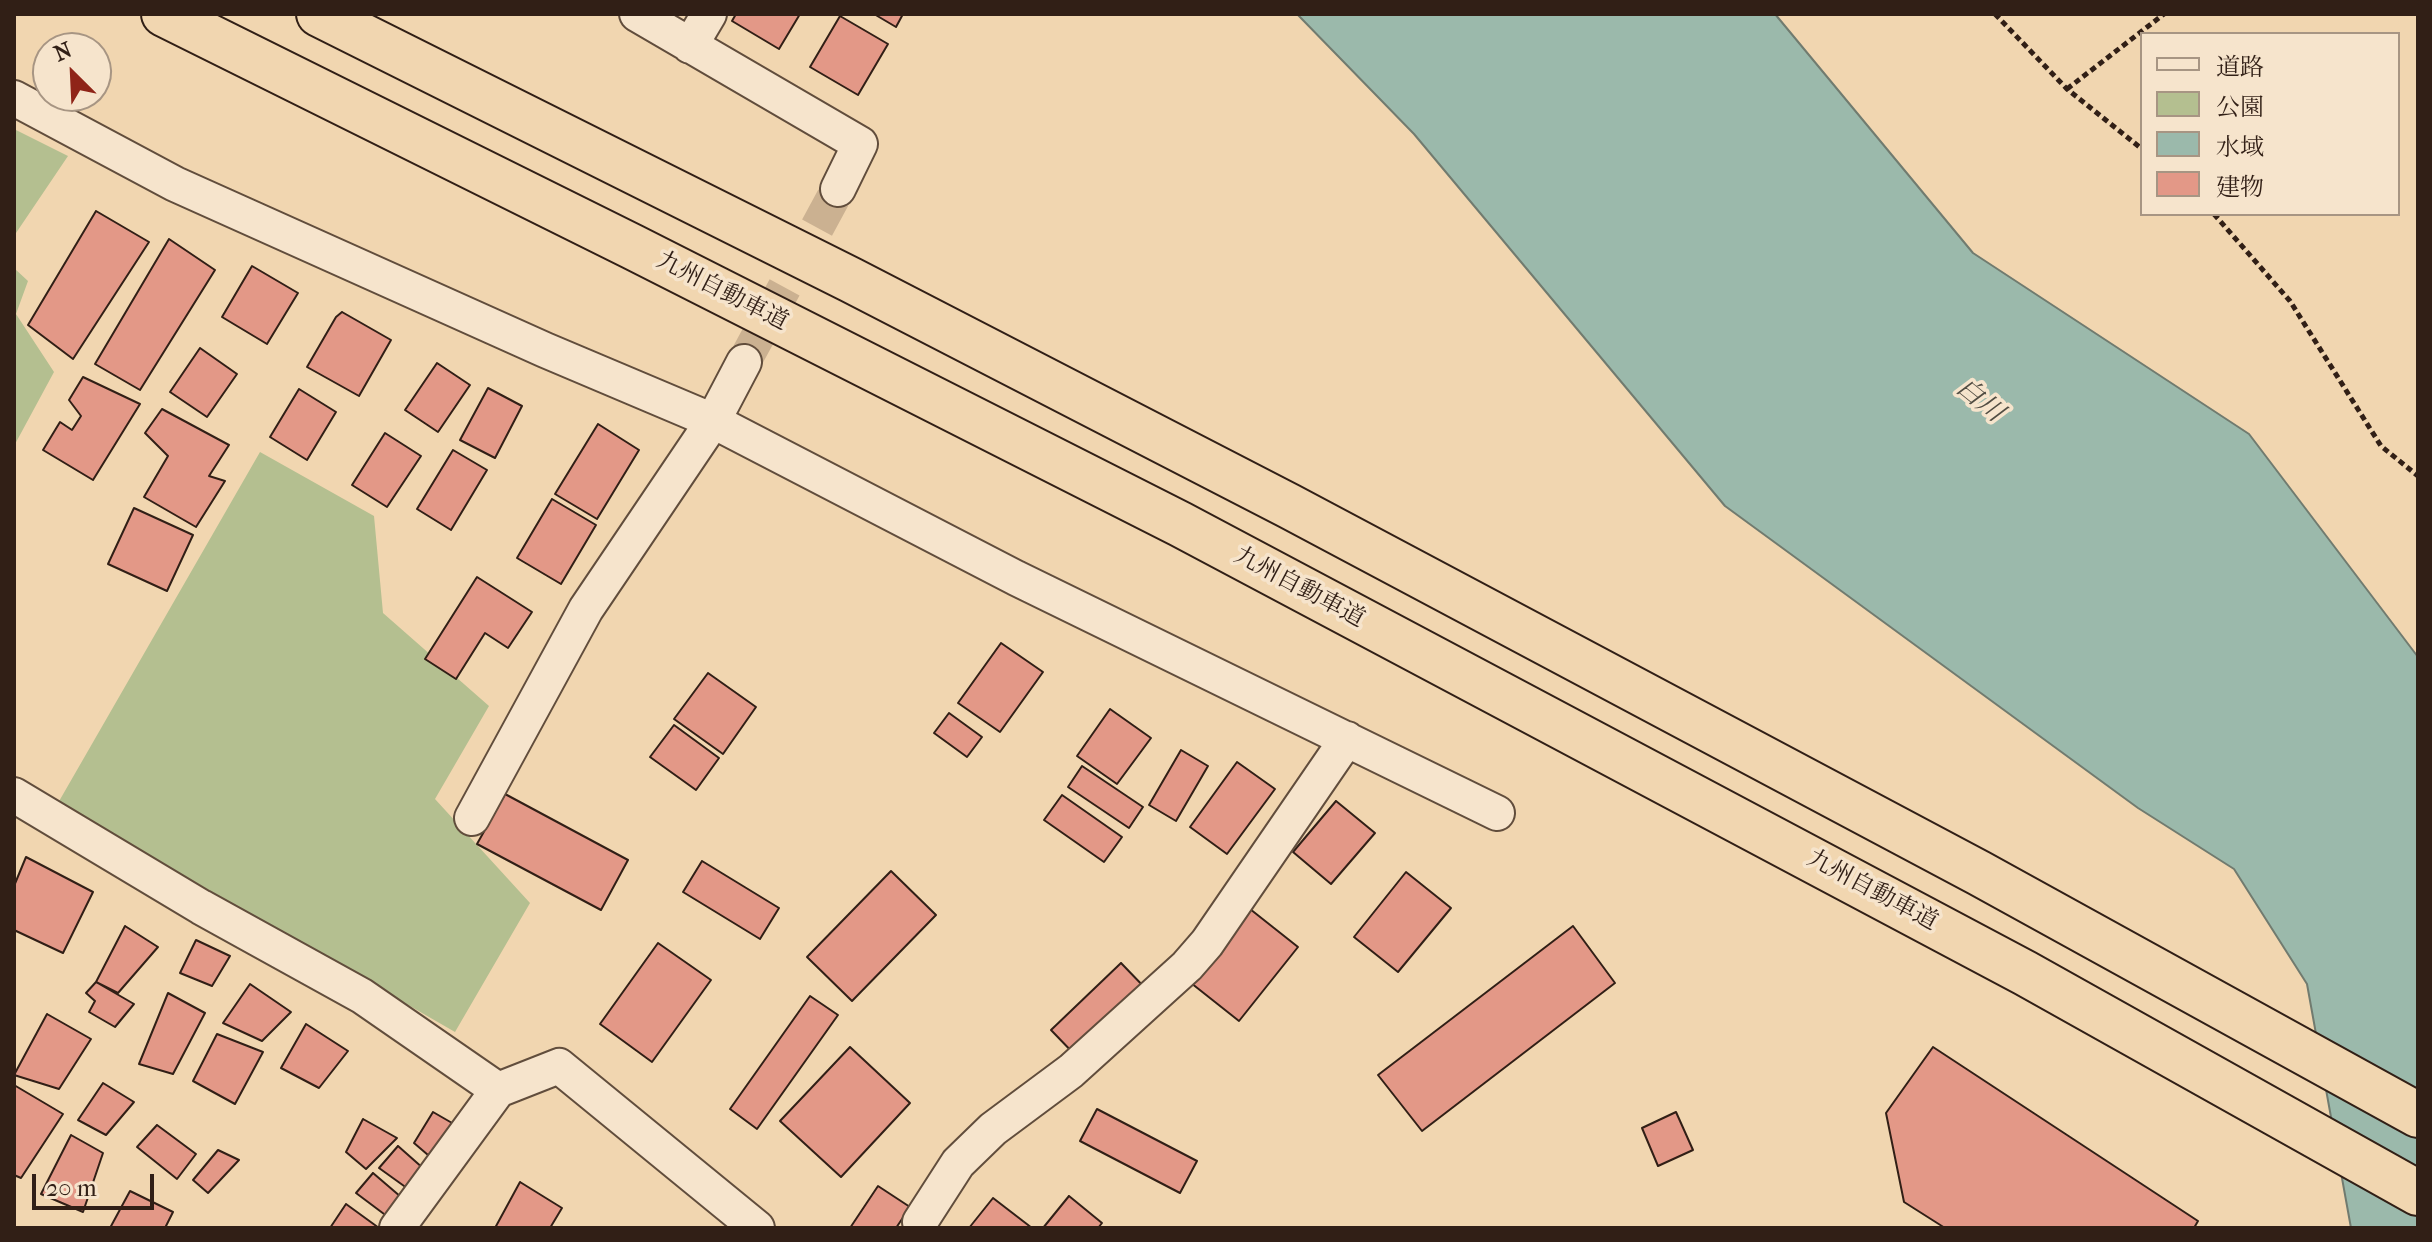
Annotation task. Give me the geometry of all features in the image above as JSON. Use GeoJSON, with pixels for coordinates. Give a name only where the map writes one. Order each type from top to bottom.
{"type":"FeatureCollection","features":[{"type":"Feature","properties":{"kind":"highway","name":"九州自動車道"},"geometry":{"type":"LineString","coordinates":[[164,14],[1166,517],[1956,936],[2418,1193]]}},
{"type":"Feature","properties":{"kind":"highway"},"geometry":{"type":"LineString","coordinates":[[319,14],[851,280],[1275,498],[1979,873],[2418,1115]]}},
{"type":"Feature","properties":{"kind":"street"},"geometry":{"type":"LineString","coordinates":[[637,14],[860,144],[838,189]]}},
{"type":"Feature","properties":{"kind":"street"},"geometry":{"type":"LineString","coordinates":[[690,46],[709,14]]}},
{"type":"Feature","properties":{"kind":"street"},"geometry":{"type":"LineString","coordinates":[[14,98],[175,184],[545,350],[713,421],[1016,578],[1497,813]]}},
{"type":"Feature","properties":{"kind":"street"},"geometry":{"type":"LineString","coordinates":[[472,818],[586,609],[713,421],[744,362]]}},
{"type":"Feature","properties":{"kind":"street"},"geometry":{"type":"LineString","coordinates":[[921,1226],[958,1163],[984,1137],[1071,1071],[1187,966],[1207,943],[1347,739]]}},
{"type":"Feature","properties":{"kind":"street"},"geometry":{"type":"LineString","coordinates":[[14,795],[201,907],[362,996],[498,1090]]}},
{"type":"Feature","properties":{"kind":"street"},"geometry":{"type":"LineString","coordinates":[[397,1228],[498,1090],[559,1066],[757,1228]]}},
{"type":"Feature","properties":{"kind":"path"},"geometry":{"type":"LineString","coordinates":[[1995,14],[2067,89],[2140,147]]}},
{"type":"Feature","properties":{"kind":"path"},"geometry":{"type":"LineString","coordinates":[[2141,32],[2164,14]]}},
{"type":"Feature","properties":{"kind":"path"},"geometry":{"type":"LineString","coordinates":[[2067,89],[2140,33]]}},
{"type":"Feature","properties":{"kind":"path"},"geometry":{"type":"LineString","coordinates":[[2216,216],[2290,301],[2381,446],[2418,476]]}},
{"type":"Feature","properties":{"kind":"green space"},"geometry":{"type":"Polygon","coordinates":[[[14,129],[68,156],[14,236],[14,129]]]}},
{"type":"Feature","properties":{"kind":"green space"},"geometry":{"type":"Polygon","coordinates":[[[14,268],[28,281],[16,314],[54,372],[14,446],[14,268]]]}},
{"type":"Feature","properties":{"kind":"green space"},"geometry":{"type":"Polygon","coordinates":[[[260,452],[374,516],[383,613],[489,706],[435,799],[530,903],[455,1032],[58,803],[260,452]]]}},
{"type":"Feature","properties":{"kind":"water","name":"白川"},"geometry":{"type":"Polygon","coordinates":[[[1297,14],[1775,14],[1973,253],[2249,434],[2418,657],[2418,1228],[2351,1228],[2307,984],[2234,869],[2138,808],[1725,506],[1414,134],[1297,14]]]}},
{"type":"Feature","properties":{"kind":"building"},"geometry":{"type":"Polygon","coordinates":[[[736,14],[800,14],[779,49],[732,21],[736,14]]]}},
{"type":"Feature","properties":{"kind":"building"},"geometry":{"type":"Polygon","coordinates":[[[874,14],[903,14],[896,27],[874,14]]]}},
{"type":"Feature","properties":{"kind":"building"},"geometry":{"type":"Polygon","coordinates":[[[840,16],[888,44],[858,95],[810,67],[840,16]]]}},
{"type":"Feature","properties":{"kind":"building"},"geometry":{"type":"Polygon","coordinates":[[[96,211],[149,242],[73,359],[28,325],[96,211]]]}},
{"type":"Feature","properties":{"kind":"building"},"geometry":{"type":"Polygon","coordinates":[[[169,239],[215,270],[140,390],[95,364],[169,239]]]}},
{"type":"Feature","properties":{"kind":"building"},"geometry":{"type":"Polygon","coordinates":[[[252,266],[298,293],[267,344],[222,317],[252,266]]]}},
{"type":"Feature","properties":{"kind":"building"},"geometry":{"type":"Polygon","coordinates":[[[342,312],[391,340],[359,396],[307,367],[342,312]]]}},
{"type":"Feature","properties":{"kind":"building"},"geometry":{"type":"Polygon","coordinates":[[[200,348],[237,374],[207,417],[170,392],[200,348]]]}},
{"type":"Feature","properties":{"kind":"building"},"geometry":{"type":"Polygon","coordinates":[[[437,363],[470,385],[438,432],[405,410],[437,363]]]}},
{"type":"Feature","properties":{"kind":"building"},"geometry":{"type":"Polygon","coordinates":[[[83,377],[140,404],[93,480],[43,450],[60,422],[72,430],[81,416],[69,400],[83,377]]]}},
{"type":"Feature","properties":{"kind":"building"},"geometry":{"type":"Polygon","coordinates":[[[488,388],[522,406],[495,458],[460,440],[488,388]]]}},
{"type":"Feature","properties":{"kind":"building"},"geometry":{"type":"Polygon","coordinates":[[[299,389],[336,412],[307,460],[270,437],[299,389]]]}},
{"type":"Feature","properties":{"kind":"building"},"geometry":{"type":"Polygon","coordinates":[[[162,409],[229,445],[209,476],[225,481],[196,527],[144,497],[168,456],[145,433],[162,409]]]}},
{"type":"Feature","properties":{"kind":"building"},"geometry":{"type":"Polygon","coordinates":[[[598,424],[639,450],[597,519],[555,494],[598,424]]]}},
{"type":"Feature","properties":{"kind":"building"},"geometry":{"type":"Polygon","coordinates":[[[385,433],[421,456],[387,507],[352,485],[385,433]]]}},
{"type":"Feature","properties":{"kind":"building"},"geometry":{"type":"Polygon","coordinates":[[[453,450],[487,470],[451,530],[417,509],[453,450]]]}},
{"type":"Feature","properties":{"kind":"building"},"geometry":{"type":"Polygon","coordinates":[[[552,499],[596,525],[561,584],[517,558],[552,499]]]}},
{"type":"Feature","properties":{"kind":"building"},"geometry":{"type":"Polygon","coordinates":[[[134,508],[193,535],[167,591],[108,564],[134,508]]]}},
{"type":"Feature","properties":{"kind":"building"},"geometry":{"type":"Polygon","coordinates":[[[477,577],[532,612],[508,648],[485,633],[456,679],[425,659],[477,577]]]}},
{"type":"Feature","properties":{"kind":"building"},"geometry":{"type":"Polygon","coordinates":[[[1001,643],[1043,672],[1000,732],[958,703],[1001,643]]]}},
{"type":"Feature","properties":{"kind":"building"},"geometry":{"type":"Polygon","coordinates":[[[708,673],[756,707],[723,754],[674,719],[708,673]]]}},
{"type":"Feature","properties":{"kind":"building"},"geometry":{"type":"Polygon","coordinates":[[[1110,709],[1151,738],[1117,784],[1077,756],[1110,709]]]}},
{"type":"Feature","properties":{"kind":"building"},"geometry":{"type":"Polygon","coordinates":[[[949,713],[982,737],[967,757],[934,733],[949,713]]]}},
{"type":"Feature","properties":{"kind":"building"},"geometry":{"type":"Polygon","coordinates":[[[674,725],[719,758],[696,790],[650,757],[674,725]]]}},
{"type":"Feature","properties":{"kind":"building"},"geometry":{"type":"Polygon","coordinates":[[[1181,750],[1208,766],[1176,821],[1149,805],[1181,750]]]}},
{"type":"Feature","properties":{"kind":"building"},"geometry":{"type":"Polygon","coordinates":[[[1237,762],[1275,789],[1227,854],[1190,827],[1237,762]]]}},
{"type":"Feature","properties":{"kind":"building"},"geometry":{"type":"Polygon","coordinates":[[[1082,766],[1143,807],[1129,828],[1068,787],[1082,766]]]}},
{"type":"Feature","properties":{"kind":"building"},"geometry":{"type":"Polygon","coordinates":[[[505,794],[628,860],[601,910],[477,844],[505,794]]]}},
{"type":"Feature","properties":{"kind":"building"},"geometry":{"type":"Polygon","coordinates":[[[1062,795],[1122,837],[1104,862],[1044,820],[1062,795]]]}},
{"type":"Feature","properties":{"kind":"building"},"geometry":{"type":"Polygon","coordinates":[[[1336,801],[1375,833],[1331,884],[1293,852],[1336,801]]]}},
{"type":"Feature","properties":{"kind":"building"},"geometry":{"type":"Polygon","coordinates":[[[26,857],[93,892],[63,953],[14,930],[14,886],[26,857]]]}},
{"type":"Feature","properties":{"kind":"building"},"geometry":{"type":"Polygon","coordinates":[[[702,861],[779,908],[760,939],[683,892],[702,861]]]}},
{"type":"Feature","properties":{"kind":"building"},"geometry":{"type":"Polygon","coordinates":[[[891,871],[936,915],[852,1001],[807,957],[891,871]]]}},
{"type":"Feature","properties":{"kind":"building"},"geometry":{"type":"Polygon","coordinates":[[[1406,872],[1451,908],[1398,972],[1354,937],[1406,872]]]}},
{"type":"Feature","properties":{"kind":"building"},"geometry":{"type":"Polygon","coordinates":[[[1250,909],[1298,947],[1239,1021],[1191,983],[1250,909]]]}},
{"type":"Feature","properties":{"kind":"building"},"geometry":{"type":"Polygon","coordinates":[[[125,926],[158,947],[118,993],[96,982],[125,926]]]}},
{"type":"Feature","properties":{"kind":"building"},"geometry":{"type":"Polygon","coordinates":[[[1573,926],[1615,983],[1422,1131],[1378,1075],[1573,926]]]}},
{"type":"Feature","properties":{"kind":"building"},"geometry":{"type":"Polygon","coordinates":[[[196,940],[230,956],[212,986],[180,973],[196,940]]]}},
{"type":"Feature","properties":{"kind":"building"},"geometry":{"type":"Polygon","coordinates":[[[658,943],[711,980],[652,1062],[600,1024],[658,943]]]}},
{"type":"Feature","properties":{"kind":"building"},"geometry":{"type":"Polygon","coordinates":[[[1121,963],[1148,991],[1078,1058],[1051,1030],[1121,963]]]}},
{"type":"Feature","properties":{"kind":"building"},"geometry":{"type":"Polygon","coordinates":[[[96,982],[134,1004],[115,1027],[89,1012],[95,1001],[86,993],[96,982]]]}},
{"type":"Feature","properties":{"kind":"building"},"geometry":{"type":"Polygon","coordinates":[[[250,984],[291,1012],[262,1041],[223,1023],[250,984]]]}},
{"type":"Feature","properties":{"kind":"building"},"geometry":{"type":"Polygon","coordinates":[[[168,993],[205,1013],[173,1074],[139,1064],[168,993]]]}},
{"type":"Feature","properties":{"kind":"building"},"geometry":{"type":"Polygon","coordinates":[[[810,996],[838,1015],[757,1129],[730,1109],[810,996]]]}},
{"type":"Feature","properties":{"kind":"building"},"geometry":{"type":"Polygon","coordinates":[[[47,1014],[91,1039],[59,1089],[14,1075],[47,1014]]]}},
{"type":"Feature","properties":{"kind":"building"},"geometry":{"type":"Polygon","coordinates":[[[306,1024],[348,1051],[319,1088],[281,1068],[306,1024]]]}},
{"type":"Feature","properties":{"kind":"building"},"geometry":{"type":"Polygon","coordinates":[[[217,1034],[263,1052],[235,1104],[193,1081],[217,1034]]]}},
{"type":"Feature","properties":{"kind":"building"},"geometry":{"type":"Polygon","coordinates":[[[850,1047],[910,1103],[841,1177],[780,1121],[850,1047]]]}},
{"type":"Feature","properties":{"kind":"building"},"geometry":{"type":"Polygon","coordinates":[[[1933,1047],[2198,1221],[2194,1228],[1945,1228],[1904,1202],[1886,1113],[1933,1047]]]}},
{"type":"Feature","properties":{"kind":"building"},"geometry":{"type":"Polygon","coordinates":[[[103,1083],[134,1102],[106,1135],[78,1120],[103,1083]]]}},
{"type":"Feature","properties":{"kind":"building"},"geometry":{"type":"Polygon","coordinates":[[[14,1085],[63,1114],[21,1178],[14,1175],[14,1085]]]}},
{"type":"Feature","properties":{"kind":"building"},"geometry":{"type":"Polygon","coordinates":[[[1097,1109],[1197,1161],[1180,1193],[1080,1141],[1097,1109]]]}},
{"type":"Feature","properties":{"kind":"building"},"geometry":{"type":"Polygon","coordinates":[[[433,1112],[459,1127],[442,1167],[414,1143],[433,1112]]]}},
{"type":"Feature","properties":{"kind":"building"},"geometry":{"type":"Polygon","coordinates":[[[1676,1112],[1693,1150],[1658,1166],[1642,1128],[1676,1112]]]}},
{"type":"Feature","properties":{"kind":"building"},"geometry":{"type":"Polygon","coordinates":[[[363,1119],[397,1138],[366,1169],[346,1152],[363,1119]]]}},
{"type":"Feature","properties":{"kind":"building"},"geometry":{"type":"Polygon","coordinates":[[[157,1125],[196,1154],[177,1179],[137,1147],[157,1125]]]}},
{"type":"Feature","properties":{"kind":"building"},"geometry":{"type":"Polygon","coordinates":[[[71,1135],[103,1153],[83,1212],[41,1194],[71,1135]]]}},
{"type":"Feature","properties":{"kind":"building"},"geometry":{"type":"Polygon","coordinates":[[[398,1146],[424,1169],[411,1191],[379,1168],[398,1146]]]}},
{"type":"Feature","properties":{"kind":"building"},"geometry":{"type":"Polygon","coordinates":[[[218,1150],[239,1160],[208,1193],[193,1180],[218,1150]]]}},
{"type":"Feature","properties":{"kind":"building"},"geometry":{"type":"Polygon","coordinates":[[[373,1173],[401,1197],[392,1220],[356,1193],[373,1173]]]}},
{"type":"Feature","properties":{"kind":"building"},"geometry":{"type":"Polygon","coordinates":[[[520,1182],[562,1208],[550,1228],[495,1228],[520,1182]]]}},
{"type":"Feature","properties":{"kind":"building"},"geometry":{"type":"Polygon","coordinates":[[[878,1186],[910,1207],[896,1228],[850,1228],[878,1186]]]}},
{"type":"Feature","properties":{"kind":"building"},"geometry":{"type":"Polygon","coordinates":[[[130,1191],[173,1212],[165,1228],[110,1228],[130,1191]]]}},
{"type":"Feature","properties":{"kind":"building"},"geometry":{"type":"Polygon","coordinates":[[[1069,1196],[1102,1223],[1098,1228],[1043,1228],[1069,1196]]]}},
{"type":"Feature","properties":{"kind":"building"},"geometry":{"type":"Polygon","coordinates":[[[993,1198],[1032,1228],[969,1228],[993,1198]]]}},
{"type":"Feature","properties":{"kind":"building"},"geometry":{"type":"Polygon","coordinates":[[[346,1204],[379,1228],[330,1228],[346,1204]]]}},
{"type":"Feature","properties":{"kind":"tunnel"},"geometry":{"type":"LineString","coordinates":[[744,362],[838,189]]}}]}
